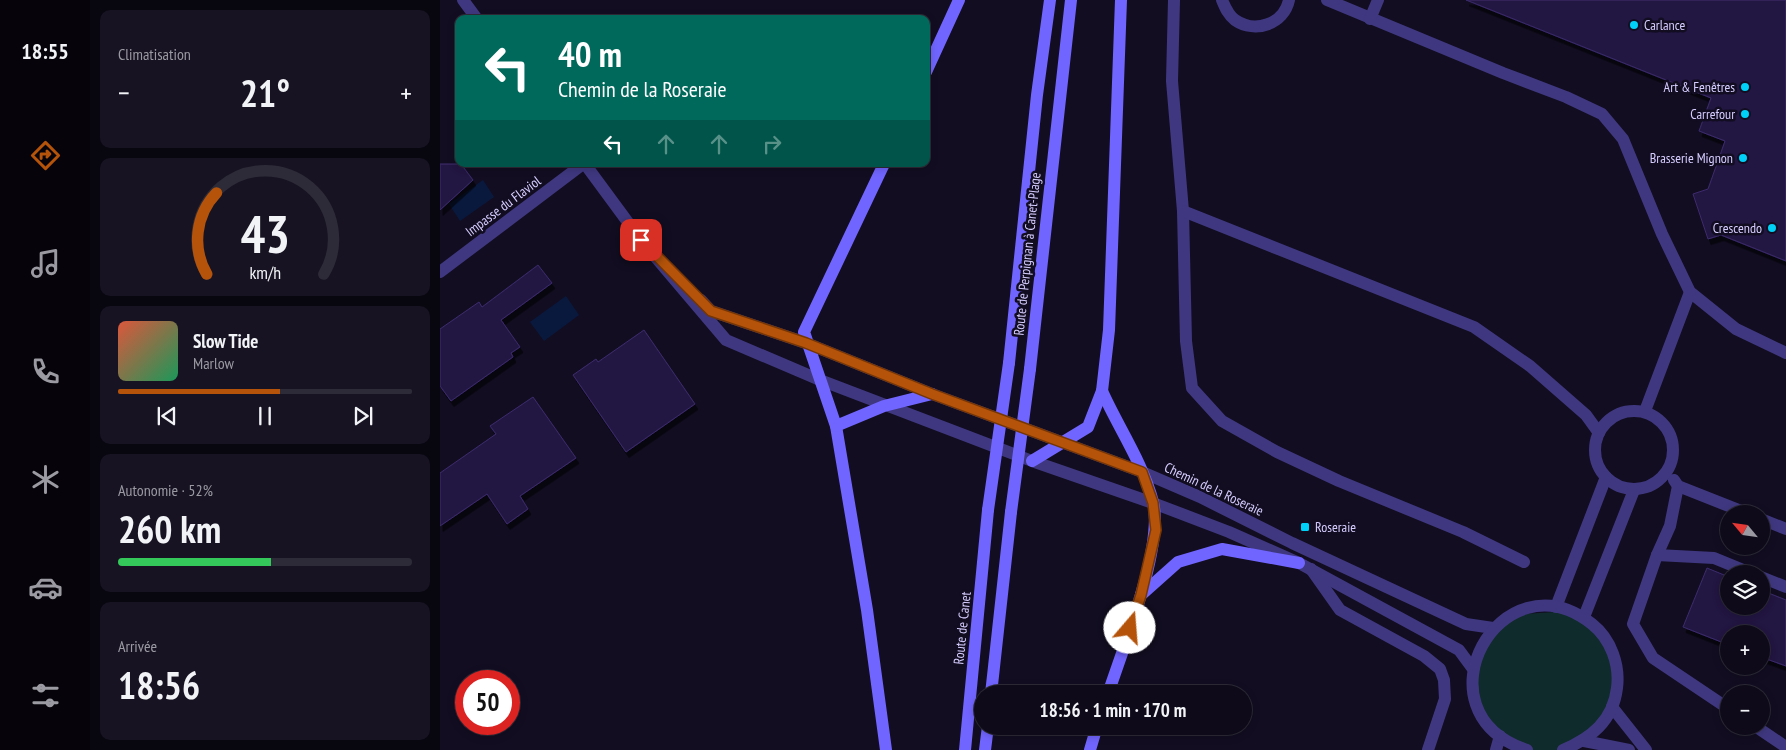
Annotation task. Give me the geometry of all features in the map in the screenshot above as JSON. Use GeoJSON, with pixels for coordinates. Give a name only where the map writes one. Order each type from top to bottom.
{"type":"FeatureCollection","features":[{"type":"Feature","properties":{"kind":"main road"},"geometry":{"type":"LineString","coordinates":[[930,63],[959,0]]}},
{"type":"Feature","properties":{"kind":"main road","name":"Route de Perpignan à Canet-Plage"},"geometry":{"type":"LineString","coordinates":[[988,510],[1009,363],[1037,95],[1050,0]]}},
{"type":"Feature","properties":{"kind":"main road","name":"Route de Perpignan à Canet-Plage"},"geometry":{"type":"LineString","coordinates":[[992,685],[1011,512],[1030,369],[1071,0]]}},
{"type":"Feature","properties":{"kind":"main road"},"geometry":{"type":"LineString","coordinates":[[1032,461],[1064,443],[1088,426],[1102,391],[1109,330],[1121,0]]}},
{"type":"Feature","properties":{"kind":"main road"},"geometry":{"type":"LineString","coordinates":[[883,167],[804,332],[806,343],[836,426],[867,610],[886,750]]}},
{"type":"Feature","properties":{"kind":"main road"},"geometry":{"type":"LineString","coordinates":[[1102,391],[1142,472],[1153,503],[1156,530],[1141,595],[1111,685]]}},
{"type":"Feature","properties":{"kind":"main road"},"geometry":{"type":"LineString","coordinates":[[836,426],[884,406],[932,394]]}},
{"type":"Feature","properties":{"kind":"main road","name":"Route de Canet"},"geometry":{"type":"LineString","coordinates":[[965,750],[988,510]]}},
{"type":"Feature","properties":{"kind":"main road"},"geometry":{"type":"LineString","coordinates":[[1141,595],[1178,562],[1222,549],[1299,563]]}},
{"type":"Feature","properties":{"kind":"main road"},"geometry":{"type":"LineString","coordinates":[[985,750],[987,735]]}},
{"type":"Feature","properties":{"kind":"main road"},"geometry":{"type":"LineString","coordinates":[[1090,750],[1095,735]]}},
{"type":"Feature","properties":{"kind":"street"},"geometry":{"type":"LineString","coordinates":[[463,0],[474,15]]}},
{"type":"Feature","properties":{"kind":"street"},"geometry":{"type":"LineString","coordinates":[[1174,0],[1172,81],[1183,211],[1186,341],[1192,388],[1222,421],[1277,452],[1351,486],[1463,532],[1524,562]]}},
{"type":"Feature","properties":{"kind":"street"},"geometry":{"type":"LineString","coordinates":[[1222,0],[1234,20],[1256,27],[1275,21],[1283,14],[1289,0]]}},
{"type":"Feature","properties":{"kind":"street"},"geometry":{"type":"LineString","coordinates":[[1327,0],[1566,97],[1602,114],[1623,139],[1662,234],[1690,292],[1736,330],[1786,353]]}},
{"type":"Feature","properties":{"kind":"street"},"geometry":{"type":"LineString","coordinates":[[1370,19],[1378,0]]}},
{"type":"Feature","properties":{"kind":"street","name":"Impasse du Flaviol"},"geometry":{"type":"LineString","coordinates":[[440,272],[580,167]]}},
{"type":"Feature","properties":{"kind":"street"},"geometry":{"type":"LineString","coordinates":[[586,167],[641,240],[726,340],[884,406],[1032,461],[1153,503],[1299,563],[1459,650],[1472,669]]}},
{"type":"Feature","properties":{"kind":"street"},"geometry":{"type":"LineString","coordinates":[[1183,211],[1474,328],[1530,366],[1586,415],[1599,432]]}},
{"type":"Feature","properties":{"kind":"street","name":"Chemin de la Roseraie"},"geometry":{"type":"LineString","coordinates":[[641,240],[711,311],[806,343],[932,394],[1142,472],[1200,497],[1292,543],[1466,624],[1493,628]]}},
{"type":"Feature","properties":{"kind":"street"},"geometry":{"type":"LineString","coordinates":[[1644,411],[1690,292]]}},
{"type":"Feature","properties":{"kind":"street"},"geometry":{"type":"LineString","coordinates":[[1631,410],[1644,411],[1656,416],[1672,436],[1673,460],[1668,472],[1652,485],[1634,490],[1614,484],[1606,477],[1599,468],[1595,456],[1595,444],[1599,432],[1607,421],[1618,414],[1631,410]]}},
{"type":"Feature","properties":{"kind":"street"},"geometry":{"type":"LineString","coordinates":[[1668,472],[1678,486],[1726,505]]}},
{"type":"Feature","properties":{"kind":"street"},"geometry":{"type":"LineString","coordinates":[[1556,607],[1606,477]]}},
{"type":"Feature","properties":{"kind":"street"},"geometry":{"type":"LineString","coordinates":[[1678,486],[1670,526],[1657,555],[1633,624],[1653,658],[1720,703]]}},
{"type":"Feature","properties":{"kind":"street"},"geometry":{"type":"LineString","coordinates":[[1584,617],[1634,490]]}},
{"type":"Feature","properties":{"kind":"street"},"geometry":{"type":"LineString","coordinates":[[1770,523],[1786,529]]}},
{"type":"Feature","properties":{"kind":"street"},"geometry":{"type":"LineString","coordinates":[[1657,555],[1714,558],[1731,565]]}},
{"type":"Feature","properties":{"kind":"street"},"geometry":{"type":"LineString","coordinates":[[1311,569],[1340,610],[1424,656],[1440,669],[1444,680],[1445,699],[1428,750]]}},
{"type":"Feature","properties":{"kind":"street"},"geometry":{"type":"LineString","coordinates":[[1770,581],[1786,587]]}},
{"type":"Feature","properties":{"kind":"street"},"geometry":{"type":"LineString","coordinates":[[1527,750],[1500,736],[1482,715],[1473,693],[1472,669],[1480,647],[1493,628],[1511,615],[1533,607],[1556,607],[1584,617],[1596,627],[1609,644],[1616,664],[1617,686],[1612,707],[1602,725],[1584,741],[1563,750]]}},
{"type":"Feature","properties":{"kind":"street"},"geometry":{"type":"LineString","coordinates":[[1612,707],[1646,750]]}},
{"type":"Feature","properties":{"kind":"street"},"geometry":{"type":"LineString","coordinates":[[1768,735],[1786,747]]}},
{"type":"Feature","properties":{"kind":"street"},"geometry":{"type":"LineString","coordinates":[[1496,750],[1500,736]]}},
{"type":"Feature","properties":{"kind":"street"},"geometry":{"type":"LineString","coordinates":[[1584,741],[1629,750]]}},
{"type":"Feature","properties":{"kind":"green space"},"geometry":{"type":"Polygon","coordinates":[[[1570,611],[1609,644],[1617,686],[1602,725],[1563,750],[1527,750],[1500,736],[1473,693],[1480,647],[1511,615],[1570,611]]]}},
{"type":"Feature","properties":{"kind":"water"},"geometry":{"type":"Polygon","coordinates":[[[483,180],[494,197],[460,221],[449,204],[483,180]]]}},
{"type":"Feature","properties":{"kind":"water"},"geometry":{"type":"Polygon","coordinates":[[[566,296],[579,315],[544,341],[530,322],[566,296]]]}},
{"type":"Feature","properties":{"kind":"building","name":"Carrefour"},"geometry":{"type":"Polygon","coordinates":[[[1466,0],[1786,0],[1786,261],[1721,235],[1708,239],[1693,194],[1708,189],[1725,141],[1699,131],[1711,98],[1466,0]]]}},
{"type":"Feature","properties":{"kind":"building"},"geometry":{"type":"Polygon","coordinates":[[[440,164],[455,164],[455,167],[463,167],[473,180],[440,210],[440,164]]]}},
{"type":"Feature","properties":{"kind":"building"},"geometry":{"type":"Polygon","coordinates":[[[538,265],[552,283],[501,320],[520,347],[511,353],[513,357],[451,401],[440,386],[440,329],[479,302],[482,307],[538,265]]]}},
{"type":"Feature","properties":{"kind":"building"},"geometry":{"type":"Polygon","coordinates":[[[644,330],[695,404],[626,452],[573,375],[596,359],[598,362],[644,330]]]}},
{"type":"Feature","properties":{"kind":"building"},"geometry":{"type":"Polygon","coordinates":[[[533,397],[576,458],[520,496],[528,509],[507,524],[487,494],[440,526],[440,473],[496,434],[490,426],[533,397]]]}},
{"type":"Feature","properties":{"kind":"building"},"geometry":{"type":"Polygon","coordinates":[[[1707,568],[1720,573],[1720,615],[1770,615],[1770,594],[1786,600],[1786,666],[1770,660],[1770,625],[1720,625],[1720,641],[1683,627],[1707,568]]]}},
{"type":"Feature","properties":{"kind":"place","name":"Carlance"},"geometry":{"type":"Point","coordinates":[1634,25]}},
{"type":"Feature","properties":{"kind":"place","name":"Art & Fenêtres"},"geometry":{"type":"Point","coordinates":[1745,87]}},
{"type":"Feature","properties":{"kind":"place","name":"Carrefour"},"geometry":{"type":"Point","coordinates":[1745,114]}},
{"type":"Feature","properties":{"kind":"place","name":"Brasserie Mignon"},"geometry":{"type":"Point","coordinates":[1743,158]}},
{"type":"Feature","properties":{"kind":"place","name":"Crescendo"},"geometry":{"type":"Point","coordinates":[1772,228]}},
{"type":"Feature","properties":{"kind":"place","name":"Roseraie"},"geometry":{"type":"Point","coordinates":[1305,527]}},
{"type":"Feature","properties":{"kind":"route"},"geometry":{"type":"LineString","coordinates":[[641,240],[711,311],[806,343],[932,394],[1142,472],[1153,503],[1156,530],[1141,595],[1130,628]]}}]}
